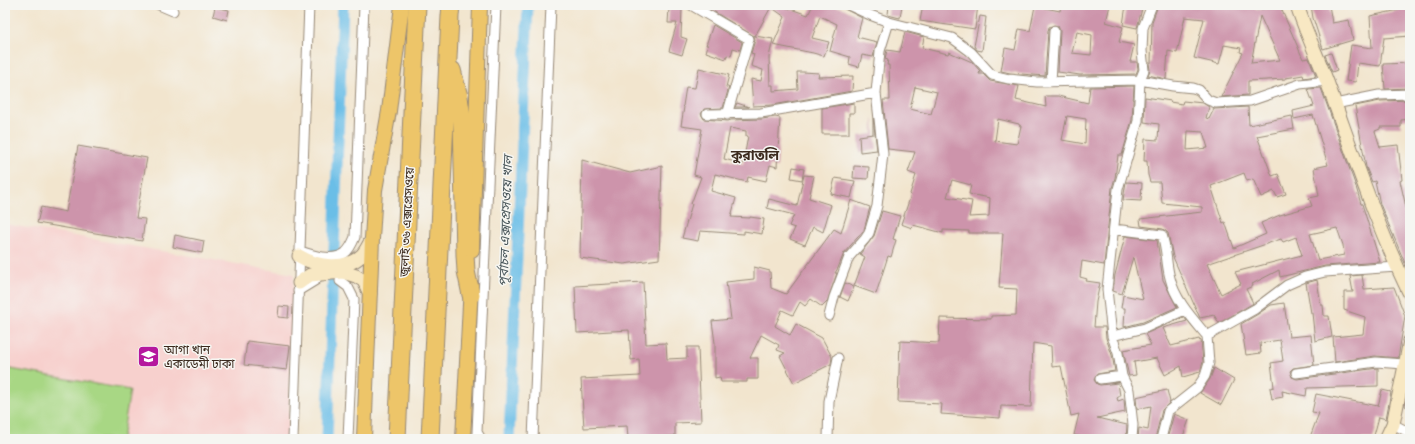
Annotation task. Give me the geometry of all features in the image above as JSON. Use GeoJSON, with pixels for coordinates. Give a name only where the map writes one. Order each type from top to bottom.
{"type":"FeatureCollection","features":[{"type":"Feature","properties":{"kind":"highway","name":"জুলাই ৩৬ এক্সপ্রেসওয়ে"},"geometry":{"type":"LineString","coordinates":[[397,439],[417,5]]}},
{"type":"Feature","properties":{"kind":"highway"},"geometry":{"type":"LineString","coordinates":[[430,439],[450,9]]}},
{"type":"Feature","properties":{"kind":"highway"},"geometry":{"type":"LineString","coordinates":[[448,47],[462,118],[465,255],[466,272],[471,295]]}},
{"type":"Feature","properties":{"kind":"main road"},"geometry":{"type":"LineString","coordinates":[[364,439],[375,190],[389,111],[402,5]]}},
{"type":"Feature","properties":{"kind":"main road"},"geometry":{"type":"LineString","coordinates":[[463,439],[471,295],[480,5]]}},
{"type":"Feature","properties":{"kind":"street"},"geometry":{"type":"LineString","coordinates":[[159,5],[173,11]]}},
{"type":"Feature","properties":{"kind":"street"},"geometry":{"type":"LineString","coordinates":[[293,439],[304,283],[302,256],[309,5]]}},
{"type":"Feature","properties":{"kind":"street"},"geometry":{"type":"LineString","coordinates":[[302,256],[338,256],[345,253],[355,237],[364,5]]}},
{"type":"Feature","properties":{"kind":"street"},"geometry":{"type":"LineString","coordinates":[[480,439],[477,432],[496,5]]}},
{"type":"Feature","properties":{"kind":"street"},"geometry":{"type":"LineString","coordinates":[[533,439],[551,5]]}},
{"type":"Feature","properties":{"kind":"street"},"geometry":{"type":"LineString","coordinates":[[691,5],[749,39],[727,115]]}},
{"type":"Feature","properties":{"kind":"street"},"geometry":{"type":"LineString","coordinates":[[848,5],[888,22],[952,38],[971,52],[992,75],[1037,82],[1140,80],[1193,88],[1199,90],[1208,100],[1216,103],[1250,101],[1300,84],[1327,81]]}},
{"type":"Feature","properties":{"kind":"street"},"geometry":{"type":"LineString","coordinates":[[1132,439],[1133,424],[1129,390],[1122,376],[1118,353],[1112,336],[1107,289],[1118,189],[1138,121],[1140,80],[1144,70],[1142,51],[1144,28],[1152,5]]}},
{"type":"Feature","properties":{"kind":"street"},"geometry":{"type":"LineString","coordinates":[[1297,5],[1302,23],[1327,81],[1368,198],[1410,294]]}},
{"type":"Feature","properties":{"kind":"street"},"geometry":{"type":"LineString","coordinates":[[829,316],[834,297],[849,257],[869,233],[877,206],[883,154],[876,93],[880,51],[888,22]]}},
{"type":"Feature","properties":{"kind":"street"},"geometry":{"type":"LineString","coordinates":[[1051,82],[1054,31]]}},
{"type":"Feature","properties":{"kind":"street"},"geometry":{"type":"LineString","coordinates":[[707,114],[727,115],[761,113],[876,93]]}},
{"type":"Feature","properties":{"kind":"street"},"geometry":{"type":"LineString","coordinates":[[1335,104],[1379,95],[1410,94]]}},
{"type":"Feature","properties":{"kind":"street"},"geometry":{"type":"LineString","coordinates":[[1114,229],[1162,235],[1165,244],[1170,279],[1186,310],[1207,336],[1209,363],[1205,376],[1197,388],[1168,411],[1161,439]]}},
{"type":"Feature","properties":{"kind":"street"},"geometry":{"type":"LineString","coordinates":[[302,256],[324,265],[341,266],[362,255],[372,239]]}},
{"type":"Feature","properties":{"kind":"street"},"geometry":{"type":"LineString","coordinates":[[1207,336],[1255,309],[1287,285],[1305,277],[1326,272],[1397,267]]}},
{"type":"Feature","properties":{"kind":"street"},"geometry":{"type":"LineString","coordinates":[[304,283],[310,274],[343,272],[356,276],[364,281],[370,294]]}},
{"type":"Feature","properties":{"kind":"street"},"geometry":{"type":"LineString","coordinates":[[340,281],[348,287],[354,299],[348,439]]}},
{"type":"Feature","properties":{"kind":"street"},"geometry":{"type":"LineString","coordinates":[[1112,336],[1145,328],[1186,310]]}},
{"type":"Feature","properties":{"kind":"street"},"geometry":{"type":"LineString","coordinates":[[1386,439],[1393,424],[1404,364],[1410,341]]}},
{"type":"Feature","properties":{"kind":"street"},"geometry":{"type":"LineString","coordinates":[[828,439],[829,400],[838,358]]}},
{"type":"Feature","properties":{"kind":"street"},"geometry":{"type":"LineString","coordinates":[[1296,372],[1376,362],[1404,364]]}},
{"type":"Feature","properties":{"kind":"street"},"geometry":{"type":"LineString","coordinates":[[1100,379],[1122,376]]}},
{"type":"Feature","properties":{"kind":"street"},"geometry":{"type":"LineString","coordinates":[[464,424],[468,439]]}},
{"type":"Feature","properties":{"kind":"street"},"geometry":{"type":"LineString","coordinates":[[1393,424],[1410,433]]}},
{"type":"Feature","properties":{"kind":"shaded area","name":"আগা খান একাডেমী ঢাকা"},"geometry":{"type":"Polygon","coordinates":[[[5,224],[294,274],[288,439],[5,439],[5,224]]]}},
{"type":"Feature","properties":{"kind":"green space"},"geometry":{"type":"Polygon","coordinates":[[[5,368],[130,390],[122,439],[5,439],[5,368]]]}},
{"type":"Feature","properties":{"kind":"building"},"geometry":{"type":"Polygon","coordinates":[[[703,5],[779,5],[808,15],[813,5],[832,5],[843,8],[862,18],[857,37],[877,42],[873,57],[862,55],[859,67],[849,64],[850,57],[830,51],[837,24],[820,16],[812,38],[829,42],[824,56],[773,45],[785,17],[771,7],[755,36],[773,39],[769,57],[770,85],[773,85],[773,91],[798,89],[797,72],[803,72],[819,73],[818,77],[853,76],[852,91],[773,105],[753,106],[751,79],[761,81],[763,70],[751,66],[754,54],[751,53],[755,40],[754,36],[703,5]]]}},
{"type":"Feature","properties":{"kind":"building"},"geometry":{"type":"Polygon","coordinates":[[[889,5],[902,5],[900,18],[888,15],[889,5]]]}},
{"type":"Feature","properties":{"kind":"building"},"geometry":{"type":"Polygon","coordinates":[[[923,5],[978,5],[975,29],[920,21],[923,5]]]}},
{"type":"Feature","properties":{"kind":"building"},"geometry":{"type":"Polygon","coordinates":[[[1061,5],[1110,5],[1106,22],[1123,27],[1119,42],[1134,45],[1130,62],[1137,62],[1138,69],[1136,74],[1080,75],[1058,72],[1060,31],[1058,26],[1054,25],[1049,27],[1048,31],[1045,76],[1001,71],[1005,48],[1015,50],[1019,29],[1030,31],[1035,6],[1060,11],[1061,5]],[[1077,32],[1072,53],[1091,55],[1092,35],[1077,32]]]}},
{"type":"Feature","properties":{"kind":"building"},"geometry":{"type":"Polygon","coordinates":[[[1126,5],[1143,5],[1137,28],[1123,25],[1126,5]]]}},
{"type":"Feature","properties":{"kind":"building"},"geometry":{"type":"Polygon","coordinates":[[[1158,5],[1223,5],[1222,7],[1255,5],[1256,10],[1280,6],[1303,59],[1309,58],[1316,76],[1304,78],[1303,75],[1286,79],[1248,81],[1248,95],[1221,97],[1243,53],[1240,52],[1241,48],[1224,45],[1219,64],[1194,58],[1204,19],[1185,17],[1177,53],[1168,51],[1166,79],[1148,75],[1150,70],[1149,63],[1151,63],[1152,22],[1158,5]],[[1260,16],[1251,63],[1280,60],[1260,16]]]}},
{"type":"Feature","properties":{"kind":"building"},"geometry":{"type":"Polygon","coordinates":[[[1311,5],[1329,5],[1332,23],[1349,20],[1353,40],[1323,49],[1313,18],[1311,5]]]}},
{"type":"Feature","properties":{"kind":"building"},"geometry":{"type":"Polygon","coordinates":[[[1399,5],[1410,5],[1410,36],[1384,38],[1380,66],[1358,63],[1356,82],[1346,81],[1351,45],[1372,48],[1370,16],[1399,10],[1399,5]]]}},
{"type":"Feature","properties":{"kind":"building"},"geometry":{"type":"Polygon","coordinates":[[[215,7],[229,10],[227,20],[213,16],[215,7]]]}},
{"type":"Feature","properties":{"kind":"building"},"geometry":{"type":"Polygon","coordinates":[[[669,8],[682,8],[681,37],[687,39],[682,55],[669,51],[677,23],[668,23],[669,8]]]}},
{"type":"Feature","properties":{"kind":"building"},"geometry":{"type":"Polygon","coordinates":[[[980,16],[986,17],[982,51],[977,50],[974,46],[980,16]]]}},
{"type":"Feature","properties":{"kind":"building"},"geometry":{"type":"Polygon","coordinates":[[[713,25],[742,42],[740,50],[733,48],[731,56],[727,55],[726,59],[706,52],[708,45],[706,45],[713,25]]]}},
{"type":"Feature","properties":{"kind":"building"},"geometry":{"type":"Polygon","coordinates":[[[905,32],[924,37],[922,48],[948,54],[949,52],[972,62],[980,71],[979,74],[983,74],[990,81],[1019,86],[1016,100],[1046,107],[1045,96],[1058,96],[1088,103],[1090,87],[1134,86],[1132,120],[1122,155],[1118,155],[1112,188],[1104,265],[1082,261],[1080,277],[1087,279],[1086,281],[1100,283],[1096,302],[1094,327],[1105,327],[1106,338],[1112,355],[1115,371],[1097,374],[1094,380],[1100,385],[1118,383],[1120,396],[1117,398],[1118,401],[1124,399],[1125,412],[1097,418],[1127,425],[1126,439],[1091,439],[1074,435],[1079,414],[1071,416],[1061,366],[1052,367],[1051,346],[1033,343],[1031,407],[1001,406],[1000,418],[941,414],[942,404],[898,402],[900,341],[939,343],[940,318],[991,319],[991,316],[1016,315],[1017,289],[999,288],[1003,233],[969,233],[969,231],[943,230],[943,233],[913,225],[912,228],[901,224],[916,175],[908,172],[915,152],[888,149],[883,100],[890,100],[889,65],[887,65],[888,60],[885,59],[887,50],[900,52],[905,32]],[[915,87],[910,109],[931,114],[937,92],[915,87]],[[1067,116],[1062,140],[1085,144],[1086,119],[1067,116]],[[998,119],[995,141],[1017,144],[1021,126],[1019,124],[998,119]],[[952,180],[947,197],[972,201],[969,217],[989,216],[990,198],[969,194],[971,185],[952,180]]]}},
{"type":"Feature","properties":{"kind":"building"},"geometry":{"type":"Polygon","coordinates":[[[1331,53],[1337,70],[1332,72],[1325,55],[1331,53]]]}},
{"type":"Feature","properties":{"kind":"building"},"geometry":{"type":"Polygon","coordinates":[[[1410,63],[1410,88],[1385,89],[1383,64],[1410,63]]]}},
{"type":"Feature","properties":{"kind":"building"},"geometry":{"type":"Polygon","coordinates":[[[699,68],[729,75],[726,87],[729,87],[723,108],[704,109],[701,114],[704,119],[728,121],[775,117],[780,118],[777,167],[770,165],[766,181],[748,177],[747,182],[715,174],[711,191],[736,198],[731,217],[764,219],[762,234],[744,231],[744,234],[700,231],[698,241],[682,238],[691,204],[701,177],[694,175],[702,129],[681,126],[686,87],[695,88],[699,68]],[[730,128],[724,159],[743,164],[748,136],[746,136],[746,131],[730,128]]]}},
{"type":"Feature","properties":{"kind":"building"},"geometry":{"type":"Polygon","coordinates":[[[1321,88],[1362,204],[1380,262],[1325,266],[1280,277],[1279,270],[1252,284],[1253,286],[1246,289],[1253,303],[1252,304],[1219,323],[1214,315],[1200,318],[1173,257],[1168,233],[1163,229],[1141,226],[1140,219],[1202,212],[1202,207],[1162,203],[1160,182],[1150,182],[1147,161],[1144,161],[1145,139],[1158,140],[1159,124],[1144,122],[1145,97],[1182,104],[1183,101],[1203,103],[1209,107],[1206,118],[1209,119],[1214,109],[1248,107],[1249,125],[1292,116],[1294,129],[1257,136],[1272,176],[1278,174],[1286,194],[1277,197],[1274,191],[1261,197],[1253,179],[1247,181],[1244,173],[1211,186],[1223,223],[1225,222],[1234,248],[1266,234],[1261,223],[1280,215],[1312,206],[1309,198],[1319,196],[1314,168],[1328,165],[1313,115],[1294,119],[1293,111],[1314,106],[1308,89],[1321,88]],[[1188,131],[1187,150],[1208,148],[1203,132],[1188,131]],[[1337,228],[1310,234],[1318,260],[1344,255],[1343,245],[1337,228]],[[1296,237],[1283,242],[1281,239],[1207,264],[1221,294],[1241,284],[1235,272],[1302,255],[1296,237]]]}},
{"type":"Feature","properties":{"kind":"building"},"geometry":{"type":"Polygon","coordinates":[[[1410,100],[1410,119],[1401,120],[1401,127],[1380,127],[1380,129],[1375,131],[1380,147],[1398,145],[1402,180],[1400,181],[1409,220],[1410,219],[1410,275],[1380,204],[1375,181],[1372,182],[1366,167],[1355,106],[1380,101],[1410,100]]]}},
{"type":"Feature","properties":{"kind":"building"},"geometry":{"type":"Polygon","coordinates":[[[737,103],[749,107],[735,107],[737,103]]]}},
{"type":"Feature","properties":{"kind":"building"},"geometry":{"type":"Polygon","coordinates":[[[854,103],[854,113],[849,113],[849,134],[822,134],[822,108],[854,103]]]}},
{"type":"Feature","properties":{"kind":"building"},"geometry":{"type":"Polygon","coordinates":[[[873,117],[877,150],[860,152],[859,136],[873,134],[873,117]]]}},
{"type":"Feature","properties":{"kind":"building"},"geometry":{"type":"Polygon","coordinates":[[[78,146],[147,158],[136,218],[145,219],[142,241],[37,223],[41,207],[66,212],[78,146]]]}},
{"type":"Feature","properties":{"kind":"building"},"geometry":{"type":"Polygon","coordinates":[[[582,160],[630,173],[662,166],[659,259],[624,264],[580,258],[582,160]]]}},
{"type":"Feature","properties":{"kind":"building"},"geometry":{"type":"Polygon","coordinates":[[[854,166],[869,167],[868,179],[853,178],[854,166]]]}},
{"type":"Feature","properties":{"kind":"building"},"geometry":{"type":"Polygon","coordinates":[[[793,167],[804,169],[802,180],[791,178],[793,167]]]}},
{"type":"Feature","properties":{"kind":"building"},"geometry":{"type":"Polygon","coordinates":[[[804,175],[814,176],[809,198],[831,205],[823,232],[813,227],[805,245],[790,239],[795,228],[789,226],[794,215],[767,208],[769,199],[797,206],[804,175]]]}},
{"type":"Feature","properties":{"kind":"building"},"geometry":{"type":"Polygon","coordinates":[[[835,178],[855,181],[851,198],[831,194],[835,178]]]}},
{"type":"Feature","properties":{"kind":"building"},"geometry":{"type":"Polygon","coordinates":[[[1126,182],[1142,183],[1141,201],[1123,200],[1126,182]]]}},
{"type":"Feature","properties":{"kind":"building"},"geometry":{"type":"Polygon","coordinates":[[[851,200],[870,207],[864,230],[844,253],[835,273],[837,273],[827,302],[822,307],[811,299],[805,306],[800,302],[793,315],[782,310],[775,326],[790,335],[796,324],[822,338],[832,357],[831,364],[794,383],[780,356],[785,353],[777,350],[779,345],[761,335],[750,358],[758,358],[758,379],[747,379],[747,382],[721,382],[720,377],[715,378],[715,343],[712,321],[731,319],[726,282],[754,279],[754,267],[770,271],[771,288],[786,294],[834,229],[841,233],[851,200]]]}},
{"type":"Feature","properties":{"kind":"building"},"geometry":{"type":"Polygon","coordinates":[[[882,211],[900,216],[893,239],[896,240],[891,257],[888,256],[876,294],[854,286],[865,257],[860,254],[874,236],[882,211]]]}},
{"type":"Feature","properties":{"kind":"building"},"geometry":{"type":"Polygon","coordinates":[[[175,235],[204,241],[202,253],[173,247],[175,235]]]}},
{"type":"Feature","properties":{"kind":"building"},"geometry":{"type":"Polygon","coordinates":[[[1125,236],[1157,240],[1163,280],[1177,307],[1143,322],[1124,327],[1125,308],[1121,308],[1123,295],[1143,299],[1133,257],[1122,294],[1113,291],[1115,275],[1125,236]]]}},
{"type":"Feature","properties":{"kind":"building"},"geometry":{"type":"Polygon","coordinates":[[[1362,275],[1364,289],[1394,287],[1405,316],[1398,358],[1375,356],[1335,362],[1333,337],[1363,334],[1365,317],[1344,310],[1344,292],[1353,292],[1350,276],[1362,275]]]}},
{"type":"Feature","properties":{"kind":"building"},"geometry":{"type":"Polygon","coordinates":[[[1317,280],[1321,305],[1323,305],[1324,316],[1329,316],[1332,337],[1315,341],[1312,313],[1306,283],[1317,280]]]}},
{"type":"Feature","properties":{"kind":"building"},"geometry":{"type":"Polygon","coordinates":[[[643,282],[646,344],[666,343],[667,359],[687,358],[687,347],[698,347],[701,422],[675,423],[675,436],[628,438],[627,426],[584,428],[581,379],[640,376],[639,359],[631,360],[629,330],[577,333],[575,286],[643,282]]]}},
{"type":"Feature","properties":{"kind":"building"},"geometry":{"type":"Polygon","coordinates":[[[845,283],[854,287],[848,301],[840,297],[845,283]]]}},
{"type":"Feature","properties":{"kind":"building"},"geometry":{"type":"Polygon","coordinates":[[[1284,303],[1289,337],[1311,335],[1314,365],[1293,368],[1290,371],[1292,377],[1297,379],[1378,368],[1378,386],[1307,388],[1306,396],[1282,391],[1283,397],[1272,399],[1270,388],[1274,387],[1271,363],[1283,361],[1280,340],[1260,343],[1261,353],[1246,355],[1241,324],[1271,305],[1284,303]]]}},
{"type":"Feature","properties":{"kind":"building"},"geometry":{"type":"Polygon","coordinates":[[[279,306],[289,307],[288,318],[278,317],[279,306]]]}},
{"type":"Feature","properties":{"kind":"building"},"geometry":{"type":"Polygon","coordinates":[[[1184,317],[1187,321],[1163,328],[1171,346],[1199,339],[1200,341],[1201,340],[1203,362],[1200,372],[1183,377],[1181,366],[1165,375],[1157,358],[1134,362],[1136,375],[1129,376],[1123,350],[1151,345],[1145,334],[1184,317]]]}},
{"type":"Feature","properties":{"kind":"building"},"geometry":{"type":"Polygon","coordinates":[[[247,341],[290,346],[287,370],[244,365],[247,341]]]}},
{"type":"Feature","properties":{"kind":"building"},"geometry":{"type":"Polygon","coordinates":[[[1214,368],[1234,380],[1221,405],[1200,393],[1210,379],[1214,368]]]}},
{"type":"Feature","properties":{"kind":"building"},"geometry":{"type":"Polygon","coordinates":[[[1167,390],[1170,402],[1162,410],[1155,439],[1138,439],[1139,428],[1148,430],[1151,406],[1137,409],[1136,397],[1167,390]]]}},
{"type":"Feature","properties":{"kind":"building"},"geometry":{"type":"Polygon","coordinates":[[[1382,390],[1391,392],[1386,419],[1379,417],[1373,439],[1315,439],[1310,437],[1319,413],[1312,412],[1316,394],[1378,406],[1382,390]]]}},
{"type":"Feature","properties":{"kind":"building"},"geometry":{"type":"Polygon","coordinates":[[[1407,395],[1410,396],[1410,408],[1405,406],[1407,395]]]}},
{"type":"Feature","properties":{"kind":"building"},"geometry":{"type":"Polygon","coordinates":[[[1174,414],[1189,420],[1182,439],[1167,439],[1174,414]]]}},
{"type":"Feature","properties":{"kind":"waterway","name":"পূর্বাচল এক্সপ্রেসওয়ে খাল"},"geometry":{"type":"LineString","coordinates":[[327,439],[343,5]]}},
{"type":"Feature","properties":{"kind":"waterway","name":"পূর্বাচল এক্সপ্রেসওয়ে খাল"},"geometry":{"type":"LineString","coordinates":[[509,439],[528,5]]}},
{"type":"Feature","properties":{"kind":"place","name":"আগা খান একাডেমী ঢাকা"},"geometry":{"type":"Point","coordinates":[148,357]}},
{"type":"Feature","properties":{"kind":"district","name":"কুরাতলি"},"geometry":{"type":"Point","coordinates":[755,155]}}]}
